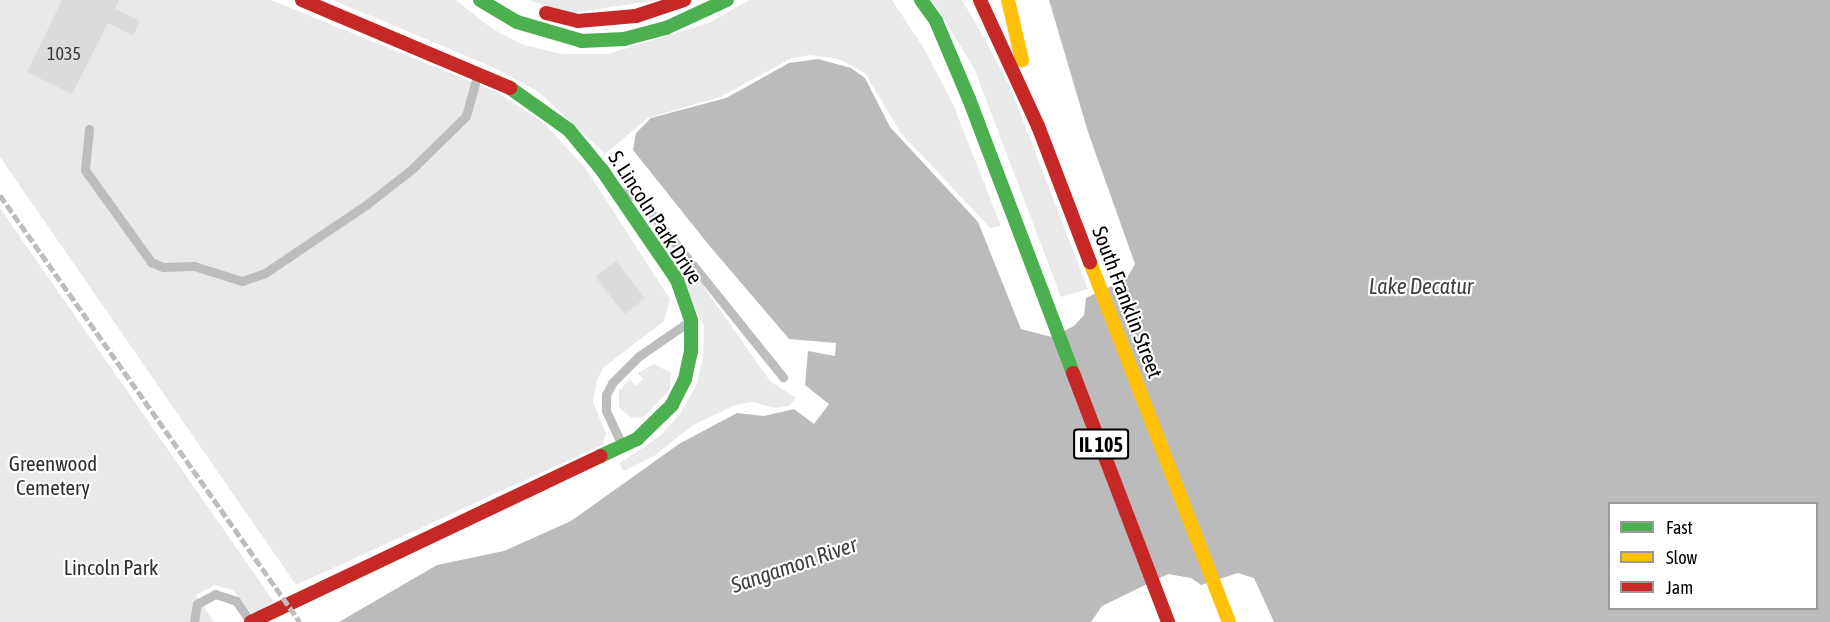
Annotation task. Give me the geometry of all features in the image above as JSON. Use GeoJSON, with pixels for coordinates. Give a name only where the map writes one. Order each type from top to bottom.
{"type":"FeatureCollection","features":[{"type":"Feature","properties":{"kind":"main road","name":"S. Lincoln Park Drive"},"geometry":{"type":"LineString","coordinates":[[251,622],[623,447],[655,425],[679,394],[690,359],[691,320],[677,280],[581,143],[547,111],[521,93],[302,0]]}},
{"type":"Feature","properties":{"kind":"main road"},"geometry":{"type":"LineString","coordinates":[[480,0],[517,22],[582,41],[624,39],[666,28],[727,0]]}},
{"type":"Feature","properties":{"kind":"main road"},"geometry":{"type":"LineString","coordinates":[[533,8],[578,21],[636,16],[684,0]]}},
{"type":"Feature","properties":{"kind":"main road","name":"IL 105"},"geometry":{"type":"LineString","coordinates":[[921,0],[936,21],[1001,192],[1035,269],[1168,621]]}},
{"type":"Feature","properties":{"kind":"main road","name":"South Franklin Street"},"geometry":{"type":"LineString","coordinates":[[980,0],[1038,126],[1229,622]]}},
{"type":"Feature","properties":{"kind":"main road","name":"IL 105"},"geometry":{"type":"LineString","coordinates":[[1008,0],[1038,126]]}},
{"type":"Feature","properties":{"kind":"lane"},"geometry":{"type":"LineString","coordinates":[[89,129],[85,170],[151,262],[164,267],[194,266],[242,281],[265,273],[366,205],[412,169],[466,116],[478,74]]}},
{"type":"Feature","properties":{"kind":"lane"},"geometry":{"type":"LineString","coordinates":[[616,190],[639,198],[783,377]]}},
{"type":"Feature","properties":{"kind":"lane"},"geometry":{"type":"LineString","coordinates":[[623,447],[606,410],[606,395],[612,383],[639,356],[691,320]]}},
{"type":"Feature","properties":{"kind":"lane"},"geometry":{"type":"LineString","coordinates":[[194,622],[197,604],[215,594],[236,601],[251,622]]}},
{"type":"Feature","properties":{"kind":"green space"},"geometry":{"type":"Polygon","coordinates":[[[0,0],[271,0],[499,93],[544,123],[586,169],[670,299],[664,321],[603,368],[597,380],[593,402],[606,434],[602,445],[296,585],[0,157],[0,0]]]}},
{"type":"Feature","properties":{"kind":"green space"},"geometry":{"type":"Polygon","coordinates":[[[333,0],[456,0],[491,28],[524,45],[562,54],[608,54],[711,22],[749,0],[892,0],[925,50],[953,104],[1001,226],[990,228],[901,133],[865,73],[838,59],[810,55],[792,58],[720,97],[648,118],[605,154],[539,92],[490,66],[333,0]]]}},
{"type":"Feature","properties":{"kind":"green space"},"geometry":{"type":"Polygon","coordinates":[[[529,0],[658,0],[564,14],[529,0]]]}},
{"type":"Feature","properties":{"kind":"green space"},"geometry":{"type":"Polygon","coordinates":[[[932,0],[962,0],[986,41],[1010,87],[1088,289],[1061,297],[974,68],[932,0]]]}},
{"type":"Feature","properties":{"kind":"green space"},"geometry":{"type":"Polygon","coordinates":[[[0,208],[274,602],[253,615],[233,590],[215,585],[196,595],[214,622],[0,622],[0,208]]]}},
{"type":"Feature","properties":{"kind":"green space"},"geometry":{"type":"Polygon","coordinates":[[[647,215],[690,267],[770,381],[796,398],[789,406],[774,408],[753,402],[735,405],[692,426],[654,456],[623,471],[620,463],[660,436],[680,414],[697,383],[703,358],[704,326],[647,215]]]}},
{"type":"Feature","properties":{"kind":"green space"},"geometry":{"type":"Polygon","coordinates":[[[654,364],[671,373],[670,389],[644,417],[631,418],[619,407],[619,391],[630,379],[635,386],[643,379],[638,373],[654,364]]]}},
{"type":"Feature","properties":{"kind":"water","name":"Lake Decatur"},"geometry":{"type":"Polygon","coordinates":[[[1049,0],[1830,0],[1830,622],[1274,622],[1254,578],[1238,573],[1201,585],[1191,578],[1168,574],[1102,606],[1091,622],[339,622],[437,565],[504,551],[571,521],[679,444],[737,413],[764,416],[794,409],[814,424],[829,404],[805,385],[808,351],[835,356],[836,343],[789,339],[708,244],[633,150],[636,133],[651,118],[726,98],[789,63],[818,59],[851,68],[865,78],[890,127],[978,222],[1021,329],[1052,337],[1074,326],[1084,315],[1086,298],[1126,279],[1135,264],[1088,132],[1049,0]]]}},
{"type":"Feature","properties":{"kind":"building"},"geometry":{"type":"Polygon","coordinates":[[[62,0],[119,0],[115,9],[140,21],[133,36],[108,23],[72,94],[27,72],[62,0]]]}},
{"type":"Feature","properties":{"kind":"building"},"geometry":{"type":"Polygon","coordinates":[[[616,261],[645,298],[624,314],[596,277],[616,261]]]}},
{"type":"Feature","properties":{"kind":"railway"},"geometry":{"type":"LineString","coordinates":[[0,195],[300,622]]}},
{"type":"Feature","properties":{"kind":"traffic: fast"},"geometry":{"type":"LineString","coordinates":[[480,0],[517,22],[582,41],[624,39],[666,28],[727,0]]}},
{"type":"Feature","properties":{"kind":"traffic: fast"},"geometry":{"type":"LineString","coordinates":[[921,0],[936,21],[969,99],[1073,373]]}},
{"type":"Feature","properties":{"kind":"traffic: fast"},"geometry":{"type":"LineString","coordinates":[[510,88],[569,130],[602,170],[677,280],[691,320],[691,351],[685,379],[672,405],[637,439],[601,456]]}},
{"type":"Feature","properties":{"kind":"traffic: slow"},"geometry":{"type":"LineString","coordinates":[[1008,0],[1022,60]]}},
{"type":"Feature","properties":{"kind":"traffic: slow"},"geometry":{"type":"LineString","coordinates":[[1090,262],[1229,622]]}},
{"type":"Feature","properties":{"kind":"traffic: jam"},"geometry":{"type":"LineString","coordinates":[[302,0],[510,88]]}},
{"type":"Feature","properties":{"kind":"traffic: jam"},"geometry":{"type":"LineString","coordinates":[[546,13],[578,21],[636,16],[684,0]]}},
{"type":"Feature","properties":{"kind":"traffic: jam"},"geometry":{"type":"LineString","coordinates":[[980,0],[1038,126],[1090,262]]}},
{"type":"Feature","properties":{"kind":"traffic: jam"},"geometry":{"type":"LineString","coordinates":[[1073,373],[1168,622]]}},
{"type":"Feature","properties":{"kind":"traffic: jam"},"geometry":{"type":"LineString","coordinates":[[251,622],[601,456]]}},
{"type":"Feature","properties":{"kind":"park label","name":"Greenwood Cemetery"},"geometry":{"type":"Point","coordinates":[53,475]}},
{"type":"Feature","properties":{"kind":"park label","name":"Lincoln Park"},"geometry":{"type":"Point","coordinates":[111,567]}},
{"type":"Feature","properties":{"kind":"water label","name":"Sangamon River"},"geometry":{"type":"Point","coordinates":[794,565]}}]}
